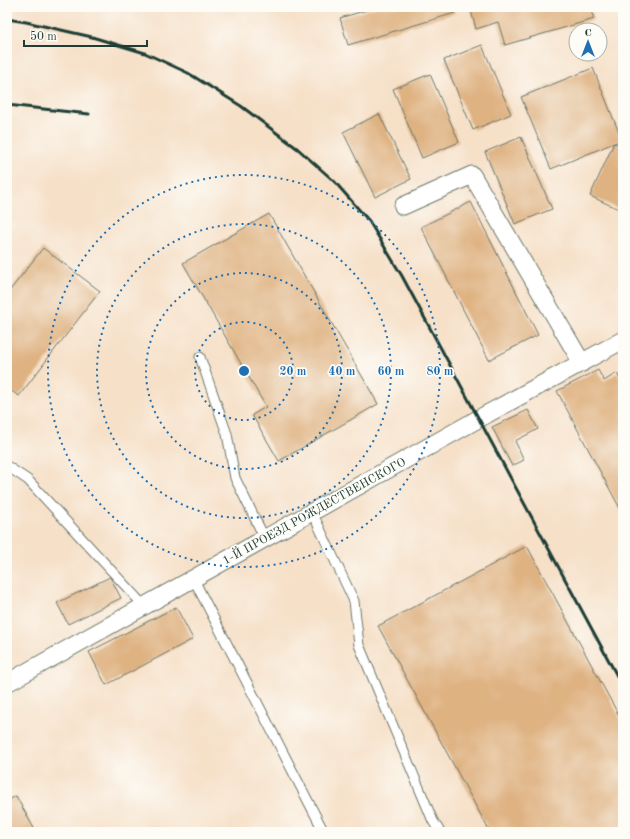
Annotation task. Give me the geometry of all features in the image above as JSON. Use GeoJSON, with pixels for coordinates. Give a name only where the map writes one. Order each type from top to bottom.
{"type":"FeatureCollection","features":[{"type":"Feature","properties":{"kind":"street"},"geometry":{"type":"LineString","coordinates":[[403,206],[472,175],[582,363]]}},
{"type":"Feature","properties":{"kind":"street","name":"1-Й ПРОЕЗД РОЖДЕСТВЕНСКОГО"},"geometry":{"type":"LineString","coordinates":[[8,680],[623,340]]}},
{"type":"Feature","properties":{"kind":"lane"},"geometry":{"type":"LineString","coordinates":[[200,357],[227,434],[235,478],[265,539]]}},
{"type":"Feature","properties":{"kind":"lane"},"geometry":{"type":"LineString","coordinates":[[7,466],[28,480],[144,606]]}},
{"type":"Feature","properties":{"kind":"lane"},"geometry":{"type":"LineString","coordinates":[[312,512],[354,601],[359,644],[433,821],[440,832]]}},
{"type":"Feature","properties":{"kind":"lane"},"geometry":{"type":"LineString","coordinates":[[193,578],[324,832]]}},
{"type":"Feature","properties":{"kind":"building"},"geometry":{"type":"Polygon","coordinates":[[[377,7],[453,7],[455,13],[348,45],[340,18],[377,7]]]}},
{"type":"Feature","properties":{"kind":"building"},"geometry":{"type":"Polygon","coordinates":[[[470,7],[590,7],[594,19],[584,22],[568,22],[568,27],[505,45],[498,22],[476,29],[470,7]]]}},
{"type":"Feature","properties":{"kind":"building"},"geometry":{"type":"Polygon","coordinates":[[[482,45],[511,114],[473,130],[444,60],[482,45]]]}},
{"type":"Feature","properties":{"kind":"building"},"geometry":{"type":"Polygon","coordinates":[[[593,68],[622,140],[551,169],[521,97],[593,68]]]}},
{"type":"Feature","properties":{"kind":"building"},"geometry":{"type":"Polygon","coordinates":[[[430,74],[459,142],[422,158],[393,89],[430,74]]]}},
{"type":"Feature","properties":{"kind":"building"},"geometry":{"type":"Polygon","coordinates":[[[379,114],[411,179],[375,197],[343,132],[379,114]]]}},
{"type":"Feature","properties":{"kind":"building"},"geometry":{"type":"Polygon","coordinates":[[[521,137],[552,209],[515,224],[485,152],[521,137]]]}},
{"type":"Feature","properties":{"kind":"building"},"geometry":{"type":"Polygon","coordinates":[[[614,143],[623,147],[623,211],[590,196],[614,143]]]}},
{"type":"Feature","properties":{"kind":"building"},"geometry":{"type":"Polygon","coordinates":[[[7,168],[10,168],[8,191],[7,191],[7,168]]]}},
{"type":"Feature","properties":{"kind":"building"},"geometry":{"type":"Polygon","coordinates":[[[471,202],[538,335],[489,360],[421,227],[471,202]]]}},
{"type":"Feature","properties":{"kind":"building"},"geometry":{"type":"Polygon","coordinates":[[[269,214],[378,404],[279,461],[252,415],[266,407],[183,263],[269,214]]]}},
{"type":"Feature","properties":{"kind":"building"},"geometry":{"type":"Polygon","coordinates":[[[43,248],[100,291],[19,396],[7,388],[7,294],[43,248]]]}},
{"type":"Feature","properties":{"kind":"building"},"geometry":{"type":"Polygon","coordinates":[[[598,370],[604,381],[617,373],[623,386],[623,514],[557,391],[598,370]]]}},
{"type":"Feature","properties":{"kind":"building"},"geometry":{"type":"Polygon","coordinates":[[[528,410],[538,429],[515,441],[524,460],[512,466],[492,427],[528,410]]]}},
{"type":"Feature","properties":{"kind":"building"},"geometry":{"type":"Polygon","coordinates":[[[527,546],[623,723],[623,829],[618,832],[490,832],[378,626],[527,546]]]}},
{"type":"Feature","properties":{"kind":"building"},"geometry":{"type":"Polygon","coordinates":[[[110,577],[121,598],[68,624],[57,603],[110,577]]]}},
{"type":"Feature","properties":{"kind":"building"},"geometry":{"type":"Polygon","coordinates":[[[176,607],[193,639],[106,685],[89,652],[176,607]]]}},
{"type":"Feature","properties":{"kind":"building"},"geometry":{"type":"Polygon","coordinates":[[[16,796],[36,832],[7,832],[7,801],[16,796]]]}},
{"type":"Feature","properties":{"kind":"railway"},"geometry":{"type":"LineString","coordinates":[[7,19],[92,37],[145,53],[188,73],[241,106],[298,149],[334,181],[369,221],[402,276],[623,687]]}},
{"type":"Feature","properties":{"kind":"railway"},"geometry":{"type":"LineString","coordinates":[[7,105],[89,114]]}}]}
